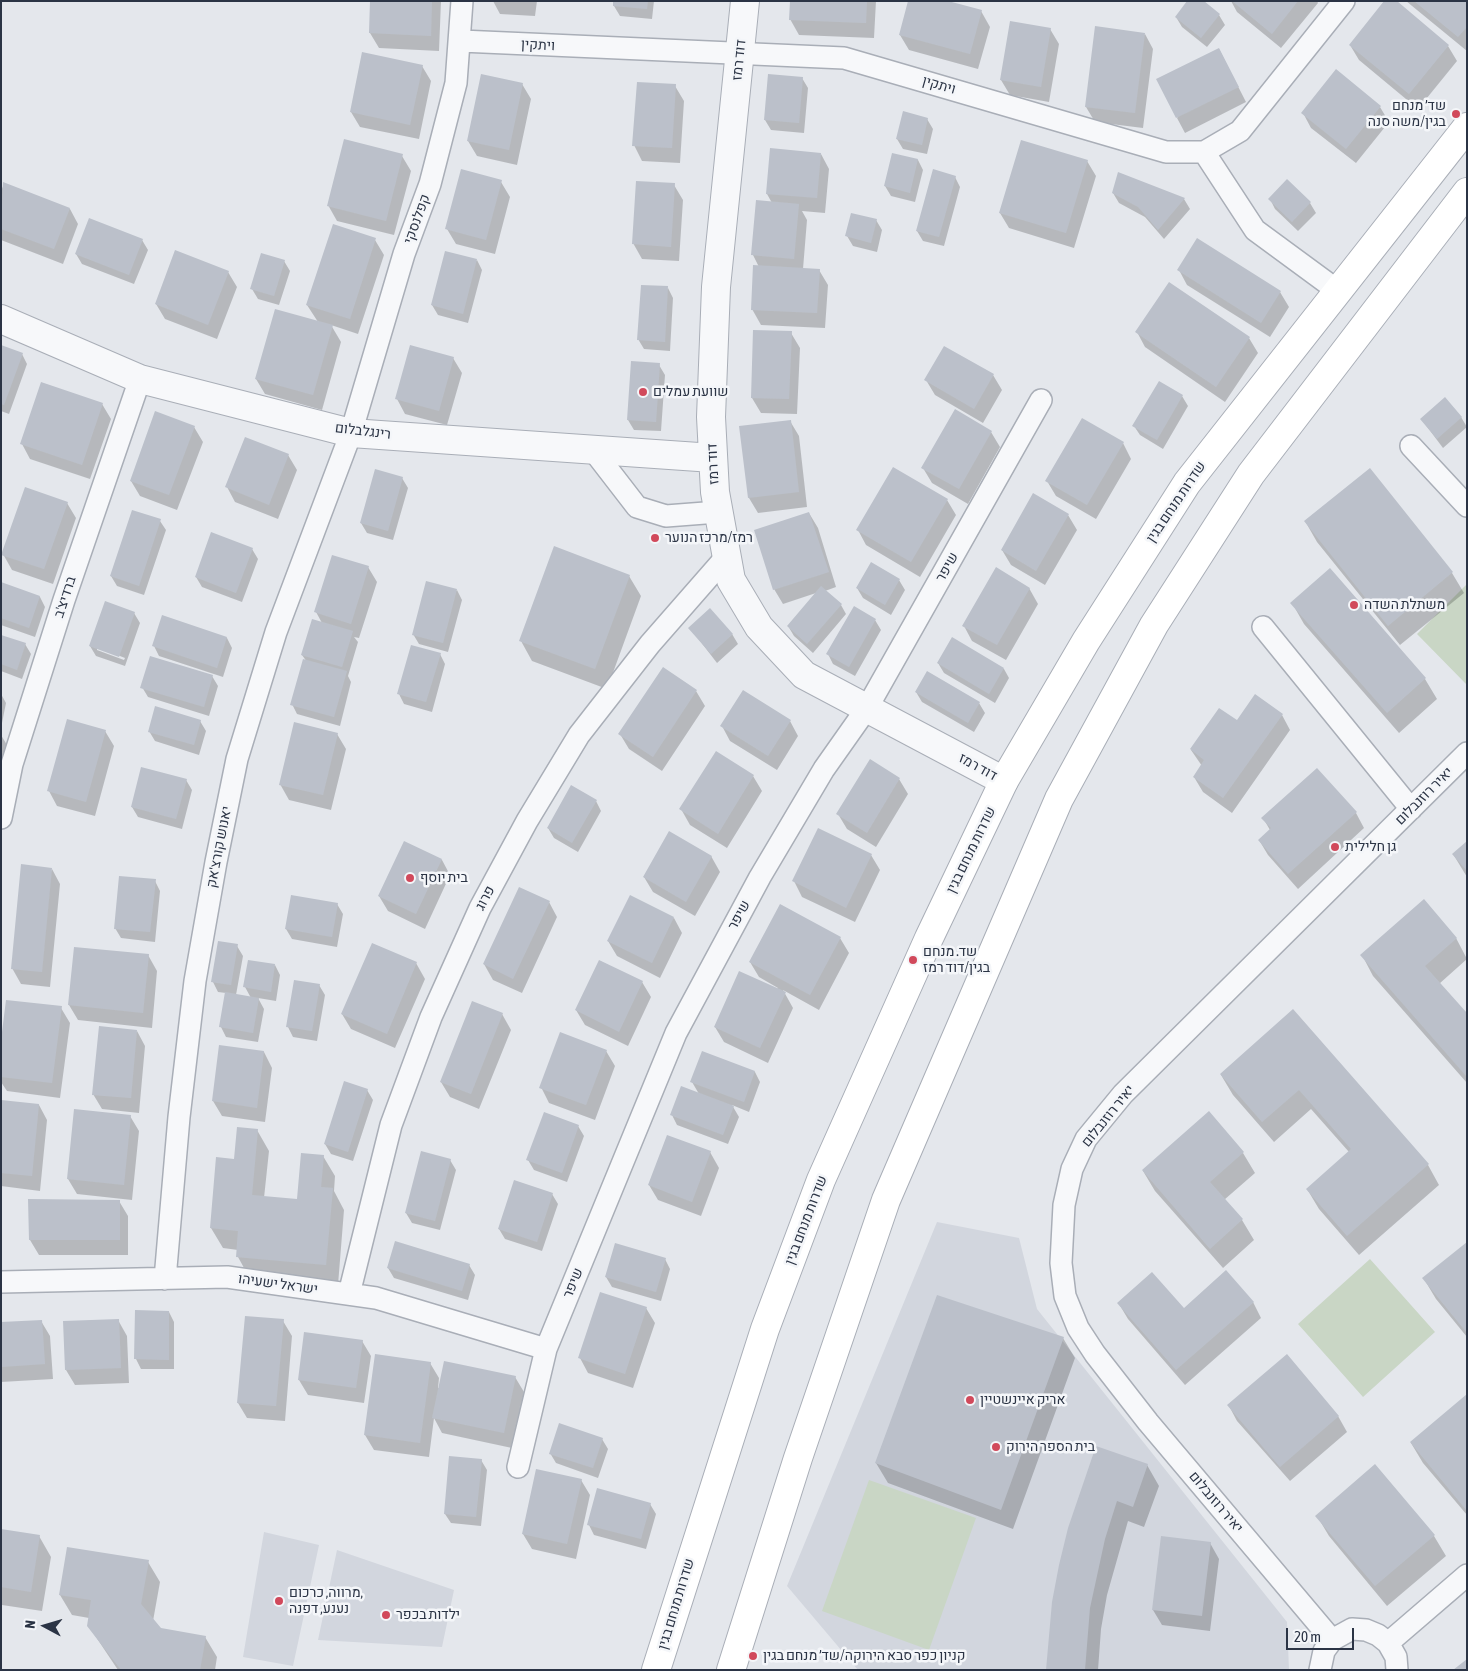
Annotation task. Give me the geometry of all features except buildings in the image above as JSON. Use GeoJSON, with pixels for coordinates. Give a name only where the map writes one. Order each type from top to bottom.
{"type":"FeatureCollection","features":[{"type":"Feature","properties":{"kind":"main road","name":"שדרות מנחם בגין"},"geometry":{"type":"LineString","coordinates":[[656,1665],[765,1329],[821,1180],[929,938],[1004,781],[1086,641],[1187,482],[1467,127]]}},
{"type":"Feature","properties":{"kind":"main road"},"geometry":{"type":"LineString","coordinates":[[731,1670],[798,1458],[886,1200],[1059,799],[1154,625],[1251,474],[1467,192]]}},
{"type":"Feature","properties":{"kind":"street","name":"קפלנסקי"},"geometry":{"type":"LineString","coordinates":[[351,432],[404,254],[430,184],[456,83],[461,41],[462,1]]}},
{"type":"Feature","properties":{"kind":"street","name":"דוד רמז"},"geometry":{"type":"LineString","coordinates":[[745,1],[716,287],[711,417],[718,512],[731,580],[759,627],[804,675],[1004,781]]}},
{"type":"Feature","properties":{"kind":"street"},"geometry":{"type":"LineString","coordinates":[[1338,290],[1255,230],[1204,152],[1240,131],[1344,1]]}},
{"type":"Feature","properties":{"kind":"street","name":"ויתקין"},"geometry":{"type":"LineString","coordinates":[[461,41],[844,58],[1166,152],[1204,152]]}},
{"type":"Feature","properties":{"kind":"street","name":"רינגלבלום"},"geometry":{"type":"LineString","coordinates":[[1,319],[140,378],[351,432],[713,458]]}},
{"type":"Feature","properties":{"kind":"street","name":"ברדיצ'ב"},"geometry":{"type":"LineString","coordinates":[[1,818],[12,764],[61,609],[140,378]]}},
{"type":"Feature","properties":{"kind":"street","name":"שיפר"},"geometry":{"type":"LineString","coordinates":[[518,1467],[546,1349],[676,1033],[760,877],[824,769],[867,708],[1041,400]]}},
{"type":"Feature","properties":{"kind":"street","name":"יאנוש קורצ'אק"},"geometry":{"type":"LineString","coordinates":[[165,1279],[179,1117],[195,981],[237,759],[276,632],[351,432]]}},
{"type":"Feature","properties":{"kind":"street"},"geometry":{"type":"LineString","coordinates":[[1411,446],[1464,497]]}},
{"type":"Feature","properties":{"kind":"street"},"geometry":{"type":"LineString","coordinates":[[593,450],[637,507],[666,516],[718,512]]}},
{"type":"Feature","properties":{"kind":"street","name":"פרוג"},"geometry":{"type":"LineString","coordinates":[[349,1294],[391,1125],[431,1017],[480,908],[527,821],[579,735],[650,644],[727,556]]}},
{"type":"Feature","properties":{"kind":"street"},"geometry":{"type":"LineString","coordinates":[[1263,627],[1411,809]]}},
{"type":"Feature","properties":{"kind":"street","name":"יאיר רוזנבלום"},"geometry":{"type":"LineString","coordinates":[[1332,1640],[1148,1422],[1095,1354],[1078,1328],[1065,1296],[1061,1263],[1064,1205],[1072,1169],[1086,1139],[1123,1094],[1467,753]]}},
{"type":"Feature","properties":{"kind":"street","name":"ישראל ישעיהו"},"geometry":{"type":"LineString","coordinates":[[1,1282],[227,1277],[376,1298],[546,1349]]}},
{"type":"Feature","properties":{"kind":"street"},"geometry":{"type":"LineString","coordinates":[[1388,1643],[1467,1574]]}},
{"type":"Feature","properties":{"kind":"street"},"geometry":{"type":"LineString","coordinates":[[1320,1670],[1324,1650],[1332,1640],[1352,1629],[1366,1630],[1378,1635],[1388,1643],[1396,1657],[1397,1670]]}},
{"type":"Feature","properties":{"kind":"shaded area","name":"בית הספר הירוק"},"geometry":{"type":"Polygon","coordinates":[[[937,1222],[1019,1238],[1037,1309],[1287,1622],[1289,1670],[858,1670],[787,1586],[937,1222]]]}},
{"type":"Feature","properties":{"kind":"shaded area","name":"מרווה, כרכום, נענע, דפנה"},"geometry":{"type":"Polygon","coordinates":[[[264,1532],[319,1545],[293,1666],[243,1657],[264,1532]]]}},
{"type":"Feature","properties":{"kind":"shaded area","name":"ילדות בכפר"},"geometry":{"type":"Polygon","coordinates":[[[337,1550],[454,1590],[442,1647],[318,1640],[337,1550]]]}},
{"type":"Feature","properties":{"kind":"green space"},"geometry":{"type":"Polygon","coordinates":[[[1467,584],[1467,685],[1417,634],[1467,584]]]}},
{"type":"Feature","properties":{"kind":"green space"},"geometry":{"type":"Polygon","coordinates":[[[1370,1259],[1435,1332],[1363,1397],[1298,1324],[1370,1259]]]}},
{"type":"Feature","properties":{"kind":"green space"},"geometry":{"type":"Polygon","coordinates":[[[869,1480],[976,1518],[929,1650],[822,1611],[869,1480]]]}},
{"type":"Feature","properties":{"kind":"place","name":"שד׳ מנחם בגין/משה סנה"},"geometry":{"type":"Point","coordinates":[1456,114]}},
{"type":"Feature","properties":{"kind":"place","name":"שוועת עמלים"},"geometry":{"type":"Point","coordinates":[643,392]}},
{"type":"Feature","properties":{"kind":"place","name":"רמז/מרכז הנוער"},"geometry":{"type":"Point","coordinates":[655,538]}},
{"type":"Feature","properties":{"kind":"place","name":"משתלת השדה"},"geometry":{"type":"Point","coordinates":[1354,605]}},
{"type":"Feature","properties":{"kind":"place","name":"גן חלילית"},"geometry":{"type":"Point","coordinates":[1335,847]}},
{"type":"Feature","properties":{"kind":"place","name":"בית יוסף"},"geometry":{"type":"Point","coordinates":[410,878]}},
{"type":"Feature","properties":{"kind":"place","name":"שד. מנחם בגין/דוד רמז"},"geometry":{"type":"Point","coordinates":[913,960]}},
{"type":"Feature","properties":{"kind":"place","name":"אריק איינשטיין"},"geometry":{"type":"Point","coordinates":[970,1400]}},
{"type":"Feature","properties":{"kind":"place","name":"בית הספר הירוק"},"geometry":{"type":"Point","coordinates":[996,1447]}},
{"type":"Feature","properties":{"kind":"place","name":"מרווה, כרכום, נענע, דפנה"},"geometry":{"type":"Point","coordinates":[279,1601]}},
{"type":"Feature","properties":{"kind":"place","name":"ילדות בכפר"},"geometry":{"type":"Point","coordinates":[386,1615]}},
{"type":"Feature","properties":{"kind":"place","name":"קניון כפר סבא הירוקה/שד׳ מנחם בגין"},"geometry":{"type":"Point","coordinates":[753,1656]}}]}
